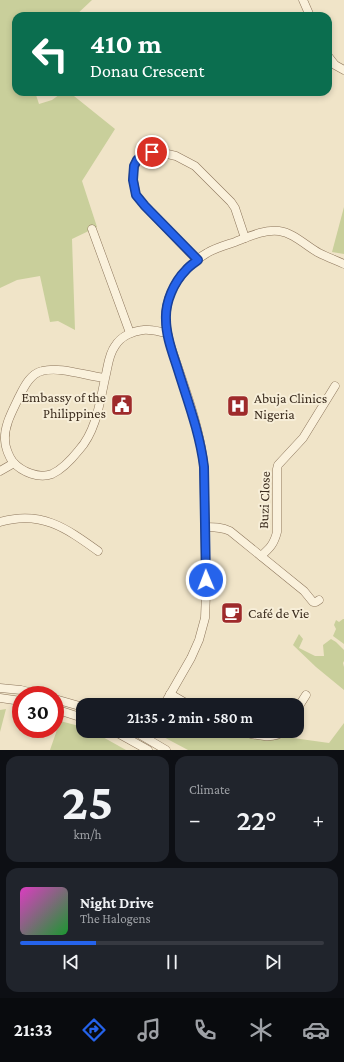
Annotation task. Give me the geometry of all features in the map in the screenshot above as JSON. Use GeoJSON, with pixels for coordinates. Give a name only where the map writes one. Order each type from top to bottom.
{"type":"FeatureCollection","features":[{"type":"Feature","properties":{"kind":"street"},"geometry":{"type":"LineString","coordinates":[[303,0],[308,12]]}},
{"type":"Feature","properties":{"kind":"street"},"geometry":{"type":"LineString","coordinates":[[332,61],[335,65],[344,70]]}},
{"type":"Feature","properties":{"kind":"street"},"geometry":{"type":"LineString","coordinates":[[198,260],[136,195],[133,180],[134,166],[141,156],[152,152],[159,152],[176,156],[195,166],[231,202],[235,208],[245,238]]}},
{"type":"Feature","properties":{"kind":"street"},"geometry":{"type":"LineString","coordinates":[[92,229],[130,333]]}},
{"type":"Feature","properties":{"kind":"street"},"geometry":{"type":"LineString","coordinates":[[168,698],[191,658],[199,640],[205,618],[206,593],[204,467],[196,426],[170,344],[166,319],[170,297],[176,283],[186,270],[208,252],[263,232],[279,231],[290,235],[318,253],[344,264]]}},
{"type":"Feature","properties":{"kind":"street"},"geometry":{"type":"LineString","coordinates":[[105,378],[63,370],[44,370],[37,372],[22,392],[9,418],[5,440],[10,458],[14,463],[21,469],[34,475],[42,476],[50,475],[62,468],[82,447],[93,426],[101,399],[109,358],[115,345],[130,333],[144,330],[168,333]]}},
{"type":"Feature","properties":{"kind":"street","name":"Buzi Close"},"geometry":{"type":"LineString","coordinates":[[262,556],[272,547],[277,532],[276,469],[303,438],[335,386]]}},
{"type":"Feature","properties":{"kind":"street"},"geometry":{"type":"LineString","coordinates":[[0,471],[14,463]]}},
{"type":"Feature","properties":{"kind":"street"},"geometry":{"type":"LineString","coordinates":[[0,522],[10,519],[29,518],[59,525],[98,551]]}},
{"type":"Feature","properties":{"kind":"street"},"geometry":{"type":"LineString","coordinates":[[205,527],[219,527],[230,531],[262,556],[304,592],[313,602],[319,600]]}},
{"type":"Feature","properties":{"kind":"street"},"geometry":{"type":"LineString","coordinates":[[0,688],[12,689]]}},
{"type":"Feature","properties":{"kind":"street"},"geometry":{"type":"LineString","coordinates":[[170,694],[177,698]]}},
{"type":"Feature","properties":{"kind":"street"},"geometry":{"type":"LineString","coordinates":[[0,698],[12,700]]}},
{"type":"Feature","properties":{"kind":"street"},"geometry":{"type":"LineString","coordinates":[[64,701],[76,705]]}},
{"type":"Feature","properties":{"kind":"street"},"geometry":{"type":"LineString","coordinates":[[64,712],[76,716]]}},
{"type":"Feature","properties":{"kind":"street"},"geometry":{"type":"LineString","coordinates":[[127,738],[145,748],[146,738]]}},
{"type":"Feature","properties":{"kind":"street"},"geometry":{"type":"LineString","coordinates":[[152,738],[166,750]]}},
{"type":"Feature","properties":{"kind":"green space"},"geometry":{"type":"Polygon","coordinates":[[[0,0],[92,0],[79,12],[12,12],[12,96],[36,96],[39,104],[52,100],[58,96],[74,96],[115,129],[82,181],[97,227],[72,239],[75,330],[58,321],[50,322],[40,276],[17,280],[0,288],[0,0]]]}},
{"type":"Feature","properties":{"kind":"green space"},"geometry":{"type":"Polygon","coordinates":[[[344,207],[344,254],[332,252],[344,207]]]}},
{"type":"Feature","properties":{"kind":"green space"},"geometry":{"type":"Polygon","coordinates":[[[343,619],[344,644],[333,636],[336,629],[334,625],[336,620],[339,622],[343,619]]]}},
{"type":"Feature","properties":{"kind":"green space"},"geometry":{"type":"Polygon","coordinates":[[[299,634],[303,639],[299,648],[315,656],[324,656],[323,645],[331,639],[344,650],[344,690],[316,667],[293,645],[299,634]]]}},
{"type":"Feature","properties":{"kind":"green space"},"geometry":{"type":"Polygon","coordinates":[[[6,709],[0,732],[0,710],[6,709]]]}},
{"type":"Feature","properties":{"kind":"green space"},"geometry":{"type":"Polygon","coordinates":[[[64,722],[76,725],[76,738],[105,738],[126,750],[50,750],[54,738],[64,738],[64,722]]]}},
{"type":"Feature","properties":{"kind":"green space"},"geometry":{"type":"Polygon","coordinates":[[[344,723],[344,750],[188,750],[165,738],[255,738],[273,740],[293,738],[329,743],[344,723]]]}},
{"type":"Feature","properties":{"kind":"place","name":"Embassy of the Philippines"},"geometry":{"type":"Point","coordinates":[122,405]}},
{"type":"Feature","properties":{"kind":"place","name":"Abuja Clinics Nigeria"},"geometry":{"type":"Point","coordinates":[238,406]}},
{"type":"Feature","properties":{"kind":"place","name":"Café de Vie"},"geometry":{"type":"Point","coordinates":[232,613]}},
{"type":"Feature","properties":{"kind":"route"},"geometry":{"type":"LineString","coordinates":[[152,152],[141,156],[134,166],[133,180],[136,195],[198,260],[186,270],[176,283],[170,297],[166,319],[170,344],[200,440],[204,467],[206,580]]}}]}
